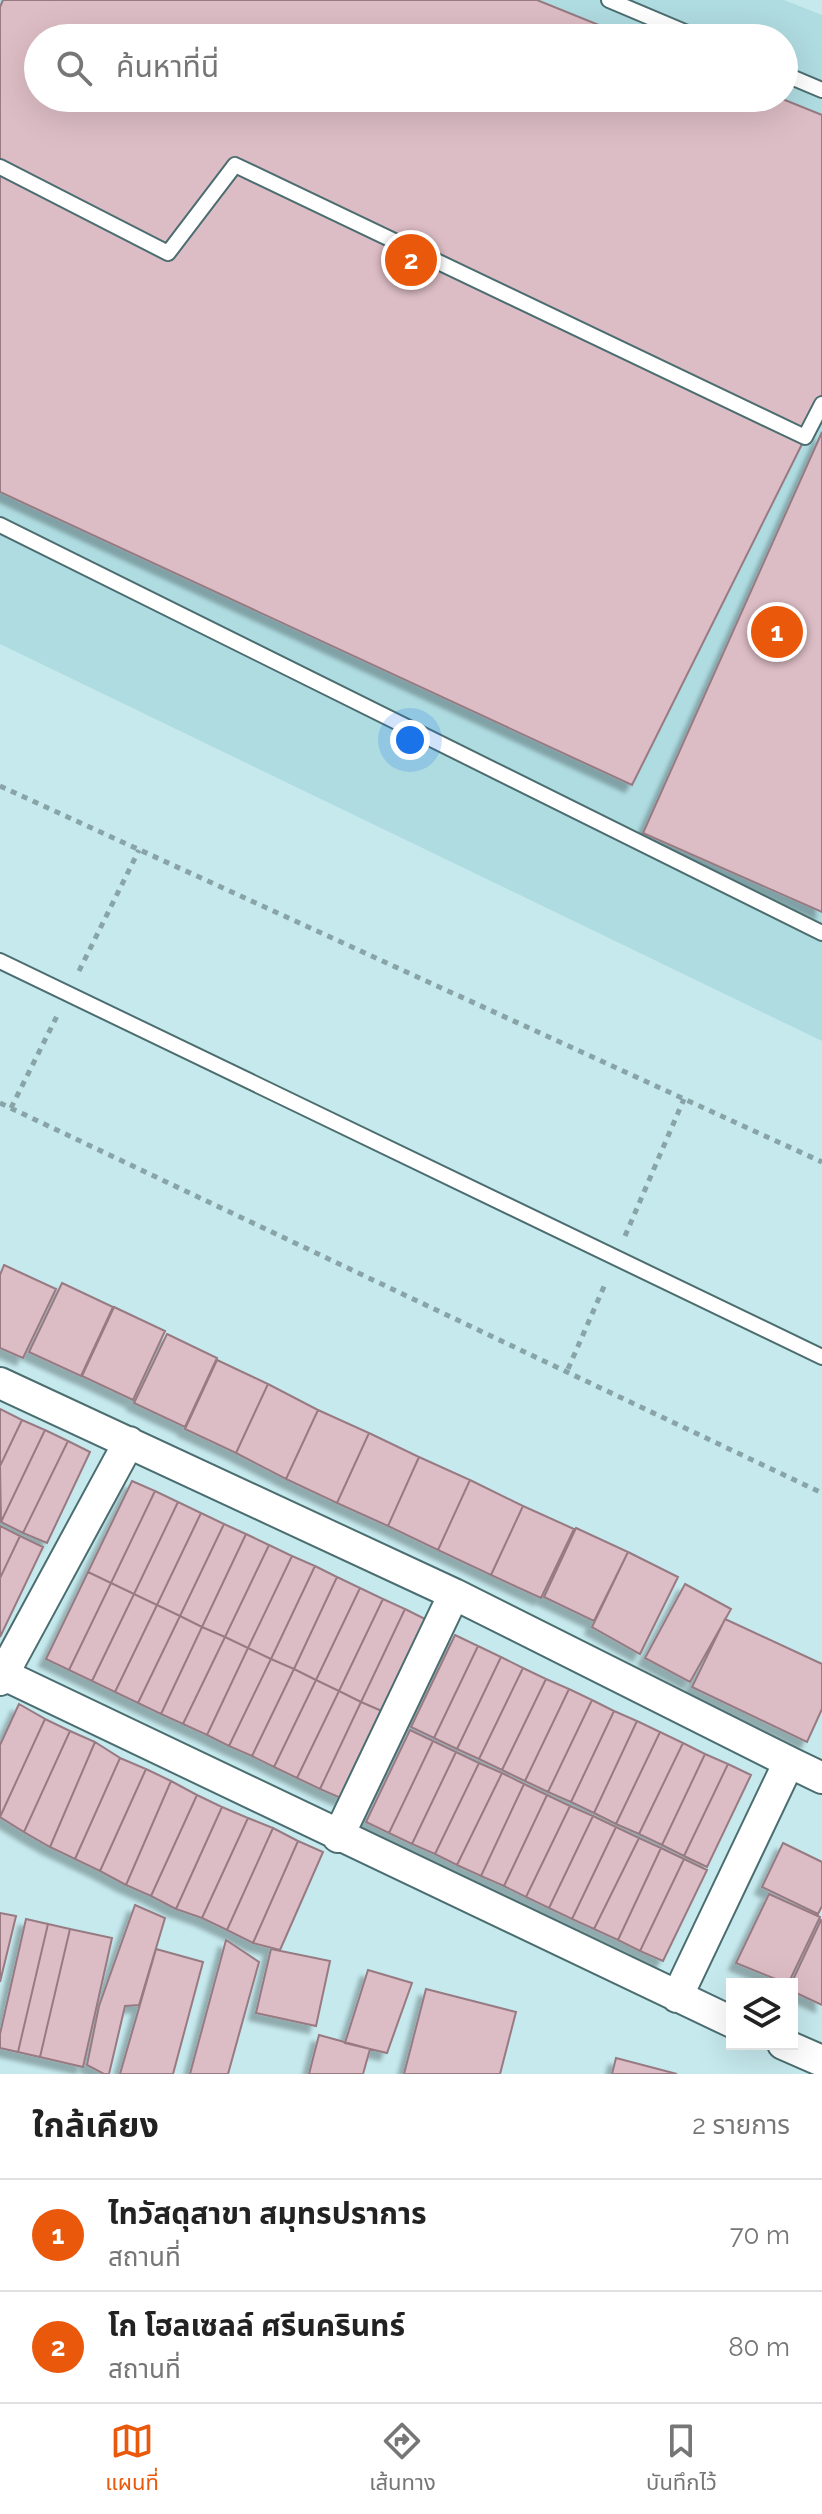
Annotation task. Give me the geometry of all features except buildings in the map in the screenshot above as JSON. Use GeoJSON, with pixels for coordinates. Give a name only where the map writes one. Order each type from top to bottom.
{"type":"FeatureCollection","features":[{"type":"Feature","properties":{"kind":"street"},"geometry":{"type":"LineString","coordinates":[[0,1383],[454,1594],[822,1778]]}},
{"type":"Feature","properties":{"kind":"street"},"geometry":{"type":"LineString","coordinates":[[129,1442],[1,1676],[726,2019]]}},
{"type":"Feature","properties":{"kind":"street"},"geometry":{"type":"LineString","coordinates":[[338,1837],[454,1594]]}},
{"type":"Feature","properties":{"kind":"street"},"geometry":{"type":"LineString","coordinates":[[677,1997],[789,1762]]}},
{"type":"Feature","properties":{"kind":"street"},"geometry":{"type":"LineString","coordinates":[[797,2050],[822,2061]]}},
{"type":"Feature","properties":{"kind":"lane"},"geometry":{"type":"LineString","coordinates":[[609,0],[666,24]]}},
{"type":"Feature","properties":{"kind":"lane"},"geometry":{"type":"LineString","coordinates":[[798,80],[822,90]]}},
{"type":"Feature","properties":{"kind":"lane"},"geometry":{"type":"LineString","coordinates":[[0,167],[168,253],[235,165],[805,437],[822,404]]}},
{"type":"Feature","properties":{"kind":"lane"},"geometry":{"type":"LineString","coordinates":[[0,525],[822,933]]}},
{"type":"Feature","properties":{"kind":"lane"},"geometry":{"type":"LineString","coordinates":[[0,961],[822,1357]]}},
{"type":"Feature","properties":{"kind":"path"},"geometry":{"type":"LineString","coordinates":[[0,786],[822,1162]]}},
{"type":"Feature","properties":{"kind":"path"},"geometry":{"type":"LineString","coordinates":[[0,1103],[822,1493]]}},
{"type":"Feature","properties":{"kind":"shaded area"},"geometry":{"type":"Polygon","coordinates":[[[0,0],[784,0],[822,15],[822,1041],[0,644],[0,0]]]}},
{"type":"Feature","properties":{"kind":"place","name":"โก โฮลเซลล์ ศรีนครินทร์"},"geometry":{"type":"Point","coordinates":[411,260]}},
{"type":"Feature","properties":{"kind":"place","name":"ไทวัสดุสาขา สมุทรปราการ"},"geometry":{"type":"Point","coordinates":[777,632]}}]}
